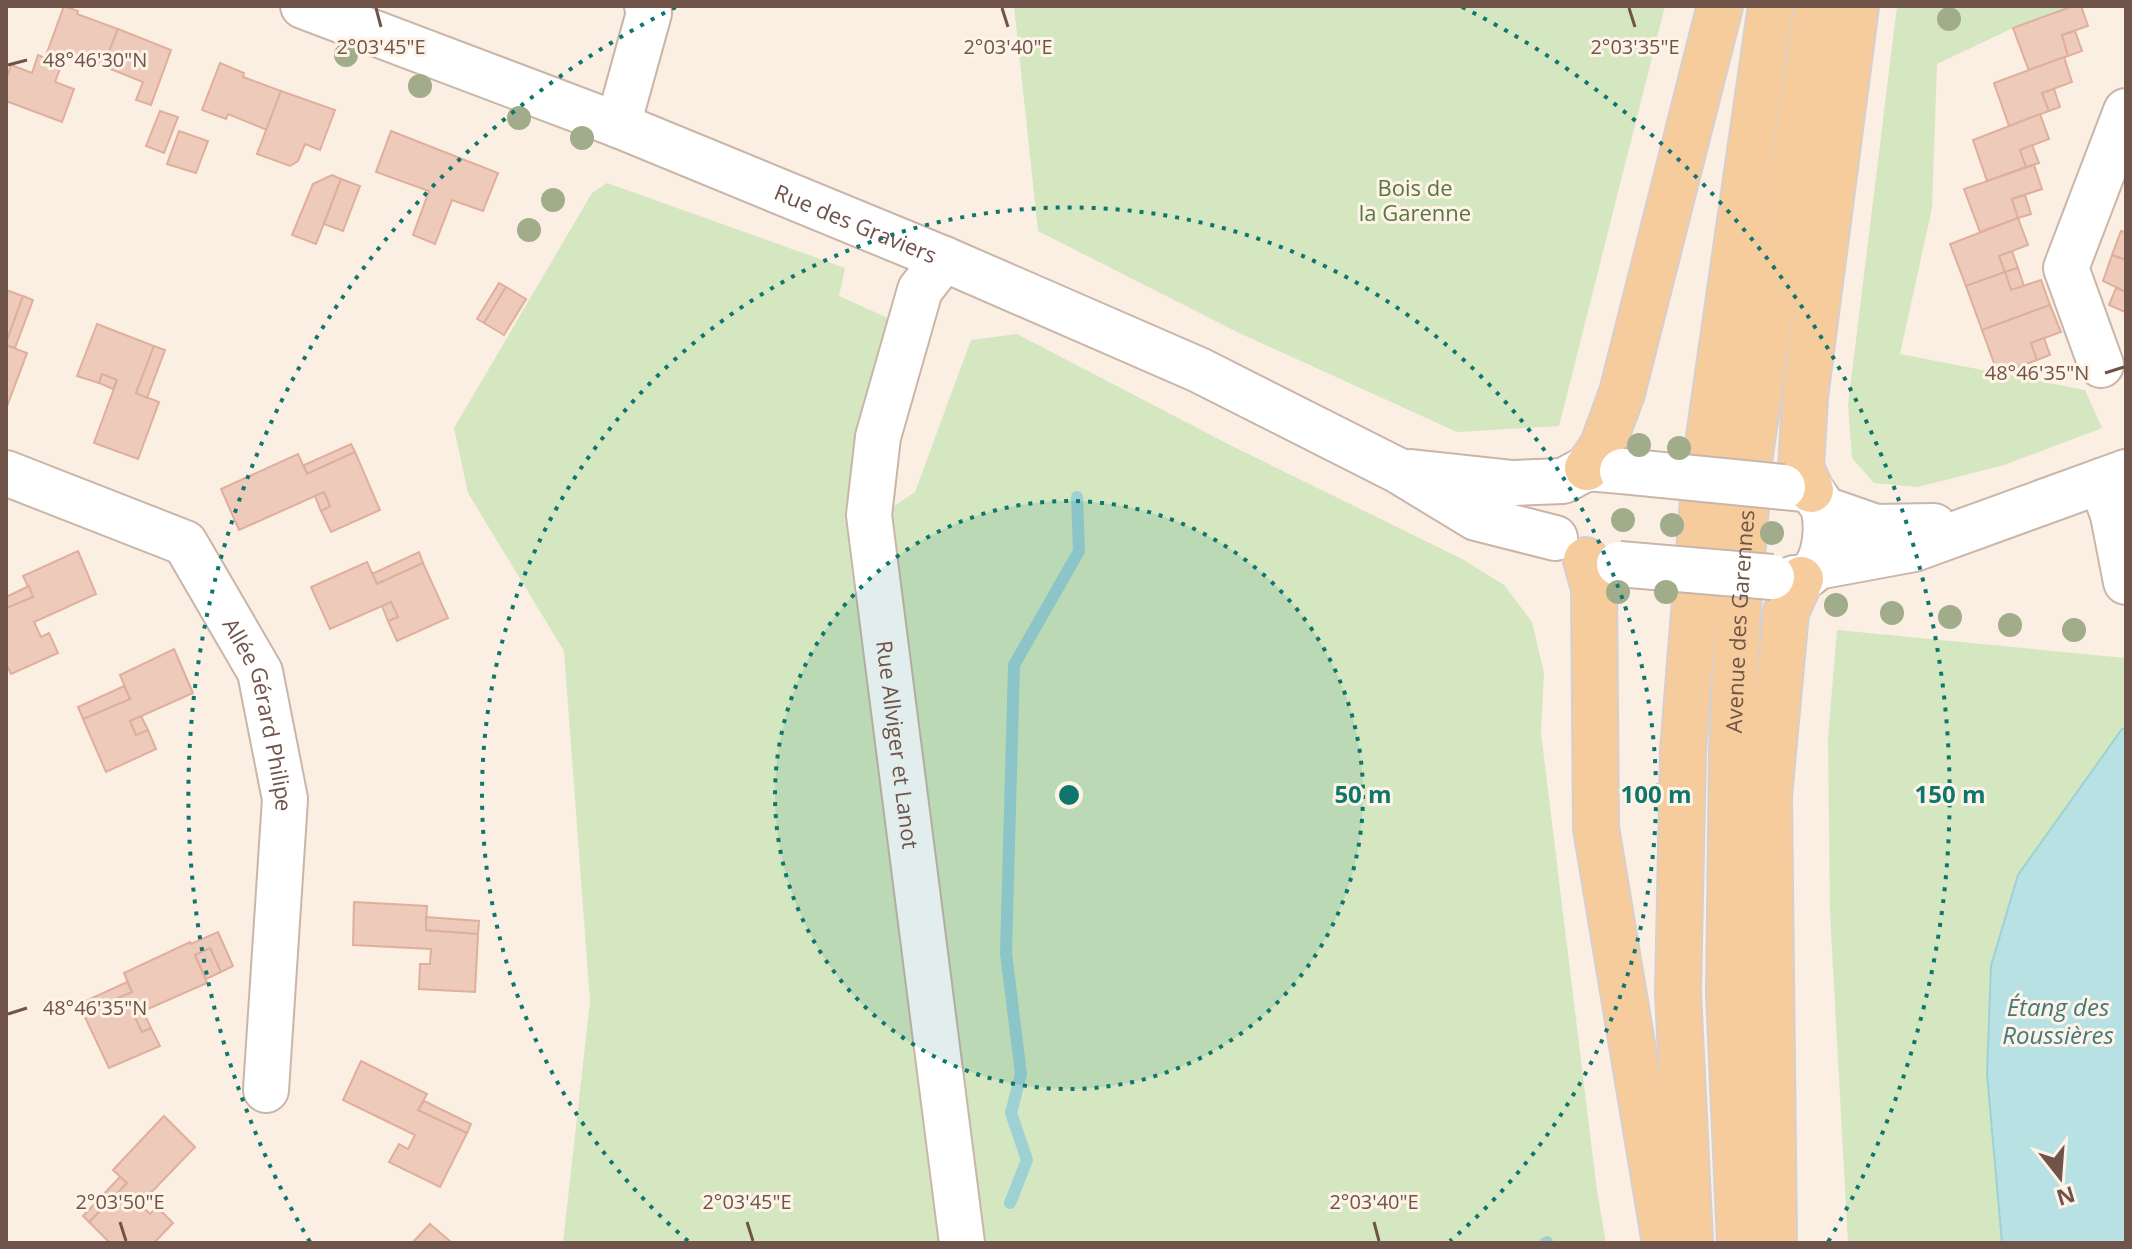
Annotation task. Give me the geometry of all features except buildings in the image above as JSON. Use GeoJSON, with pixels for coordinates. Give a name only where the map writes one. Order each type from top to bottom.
{"type":"FeatureCollection","features":[{"type":"Feature","properties":{"kind":"main road"},"geometry":{"type":"LineString","coordinates":[[1591,473],[1622,393],[1720,6]]}},
{"type":"Feature","properties":{"kind":"main road","name":"Avenue des Garennes"},"geometry":{"type":"LineString","coordinates":[[1690,1243],[1678,992],[1683,751],[1707,451],[1771,6]]}},
{"type":"Feature","properties":{"kind":"main road","name":"Avenue des Garennes"},"geometry":{"type":"LineString","coordinates":[[1740,1243],[1729,993],[1732,751],[1738,609],[1750,454],[1817,6]]}},
{"type":"Feature","properties":{"kind":"main road"},"geometry":{"type":"LineString","coordinates":[[1806,495],[1801,468],[1805,397],[1856,6]]}},
{"type":"Feature","properties":{"kind":"main road"},"geometry":{"type":"LineString","coordinates":[[1587,554],[1594,588],[1596,828],[1665,1243]]}},
{"type":"Feature","properties":{"kind":"main road"},"geometry":{"type":"LineString","coordinates":[[1774,1243],[1769,796],[1786,612],[1797,574]]}},
{"type":"Feature","properties":{"kind":"street","name":"Rue des Graviers"},"geometry":{"type":"LineString","coordinates":[[303,6],[618,125],[944,259],[1199,370],[1397,470],[1476,518],[1587,554],[1797,574],[1914,549],[2114,477]]}},
{"type":"Feature","properties":{"kind":"street"},"geometry":{"type":"LineString","coordinates":[[618,125],[649,13],[647,6]]}},
{"type":"Feature","properties":{"kind":"street"},"geometry":{"type":"LineString","coordinates":[[2101,365],[2066,268],[2126,111]]}},
{"type":"Feature","properties":{"kind":"street","name":"Rue Allviger et Lanot"},"geometry":{"type":"LineString","coordinates":[[944,259],[920,290],[878,437],[869,515],[962,1243]]}},
{"type":"Feature","properties":{"kind":"street","name":"Rue des Graviers"},"geometry":{"type":"LineString","coordinates":[[1397,470],[1513,483],[1591,473],[1806,495],[1876,527],[1977,525]]}},
{"type":"Feature","properties":{"kind":"street","name":"Allée Gérard Philipe"},"geometry":{"type":"LineString","coordinates":[[6,473],[185,543],[260,672],[285,799],[266,1090]]}},
{"type":"Feature","properties":{"kind":"street"},"geometry":{"type":"LineString","coordinates":[[1587,554],[1591,473]]}},
{"type":"Feature","properties":{"kind":"street"},"geometry":{"type":"LineString","coordinates":[[2114,477],[2113,515],[2124,595]]}},
{"type":"Feature","properties":{"kind":"street"},"geometry":{"type":"LineString","coordinates":[[1797,574],[1826,535],[1806,495]]}},
{"type":"Feature","properties":{"kind":"green space","name":"Bois de la Garenne"},"geometry":{"type":"Polygon","coordinates":[[[1014,6],[1665,6],[1559,426],[1457,432],[1239,333],[1038,231],[1014,6]]]}},
{"type":"Feature","properties":{"kind":"green space"},"geometry":{"type":"Polygon","coordinates":[[[1897,6],[2073,6],[2013,28],[1937,64],[1932,208],[1900,354],[2085,390],[2102,428],[2004,465],[1918,487],[1874,483],[1852,458],[1848,405],[1897,6]]]}},
{"type":"Feature","properties":{"kind":"green space"},"geometry":{"type":"Polygon","coordinates":[[[607,183],[845,268],[839,296],[890,319],[882,514],[915,492],[971,340],[1017,334],[1228,444],[1462,559],[1504,585],[1532,622],[1544,673],[1541,733],[1606,1243],[563,1243],[590,1001],[564,651],[468,493],[454,428],[592,193],[607,183]]]}},
{"type":"Feature","properties":{"kind":"green space"},"geometry":{"type":"Polygon","coordinates":[[[1837,630],[2126,658],[2126,1243],[1848,1243],[1830,913],[1828,738],[1837,630]]]}},
{"type":"Feature","properties":{"kind":"water","name":"Étang des Roussières"},"geometry":{"type":"Polygon","coordinates":[[[2122,729],[2126,729],[2126,1243],[2002,1243],[1987,1074],[1991,966],[2018,875],[2122,729]]]}},
{"type":"Feature","properties":{"kind":"waterway"},"geometry":{"type":"LineString","coordinates":[[1010,1203],[1027,1160],[1011,1113],[1021,1074],[1006,953],[1014,665],[1079,551],[1077,497]]}}]}
